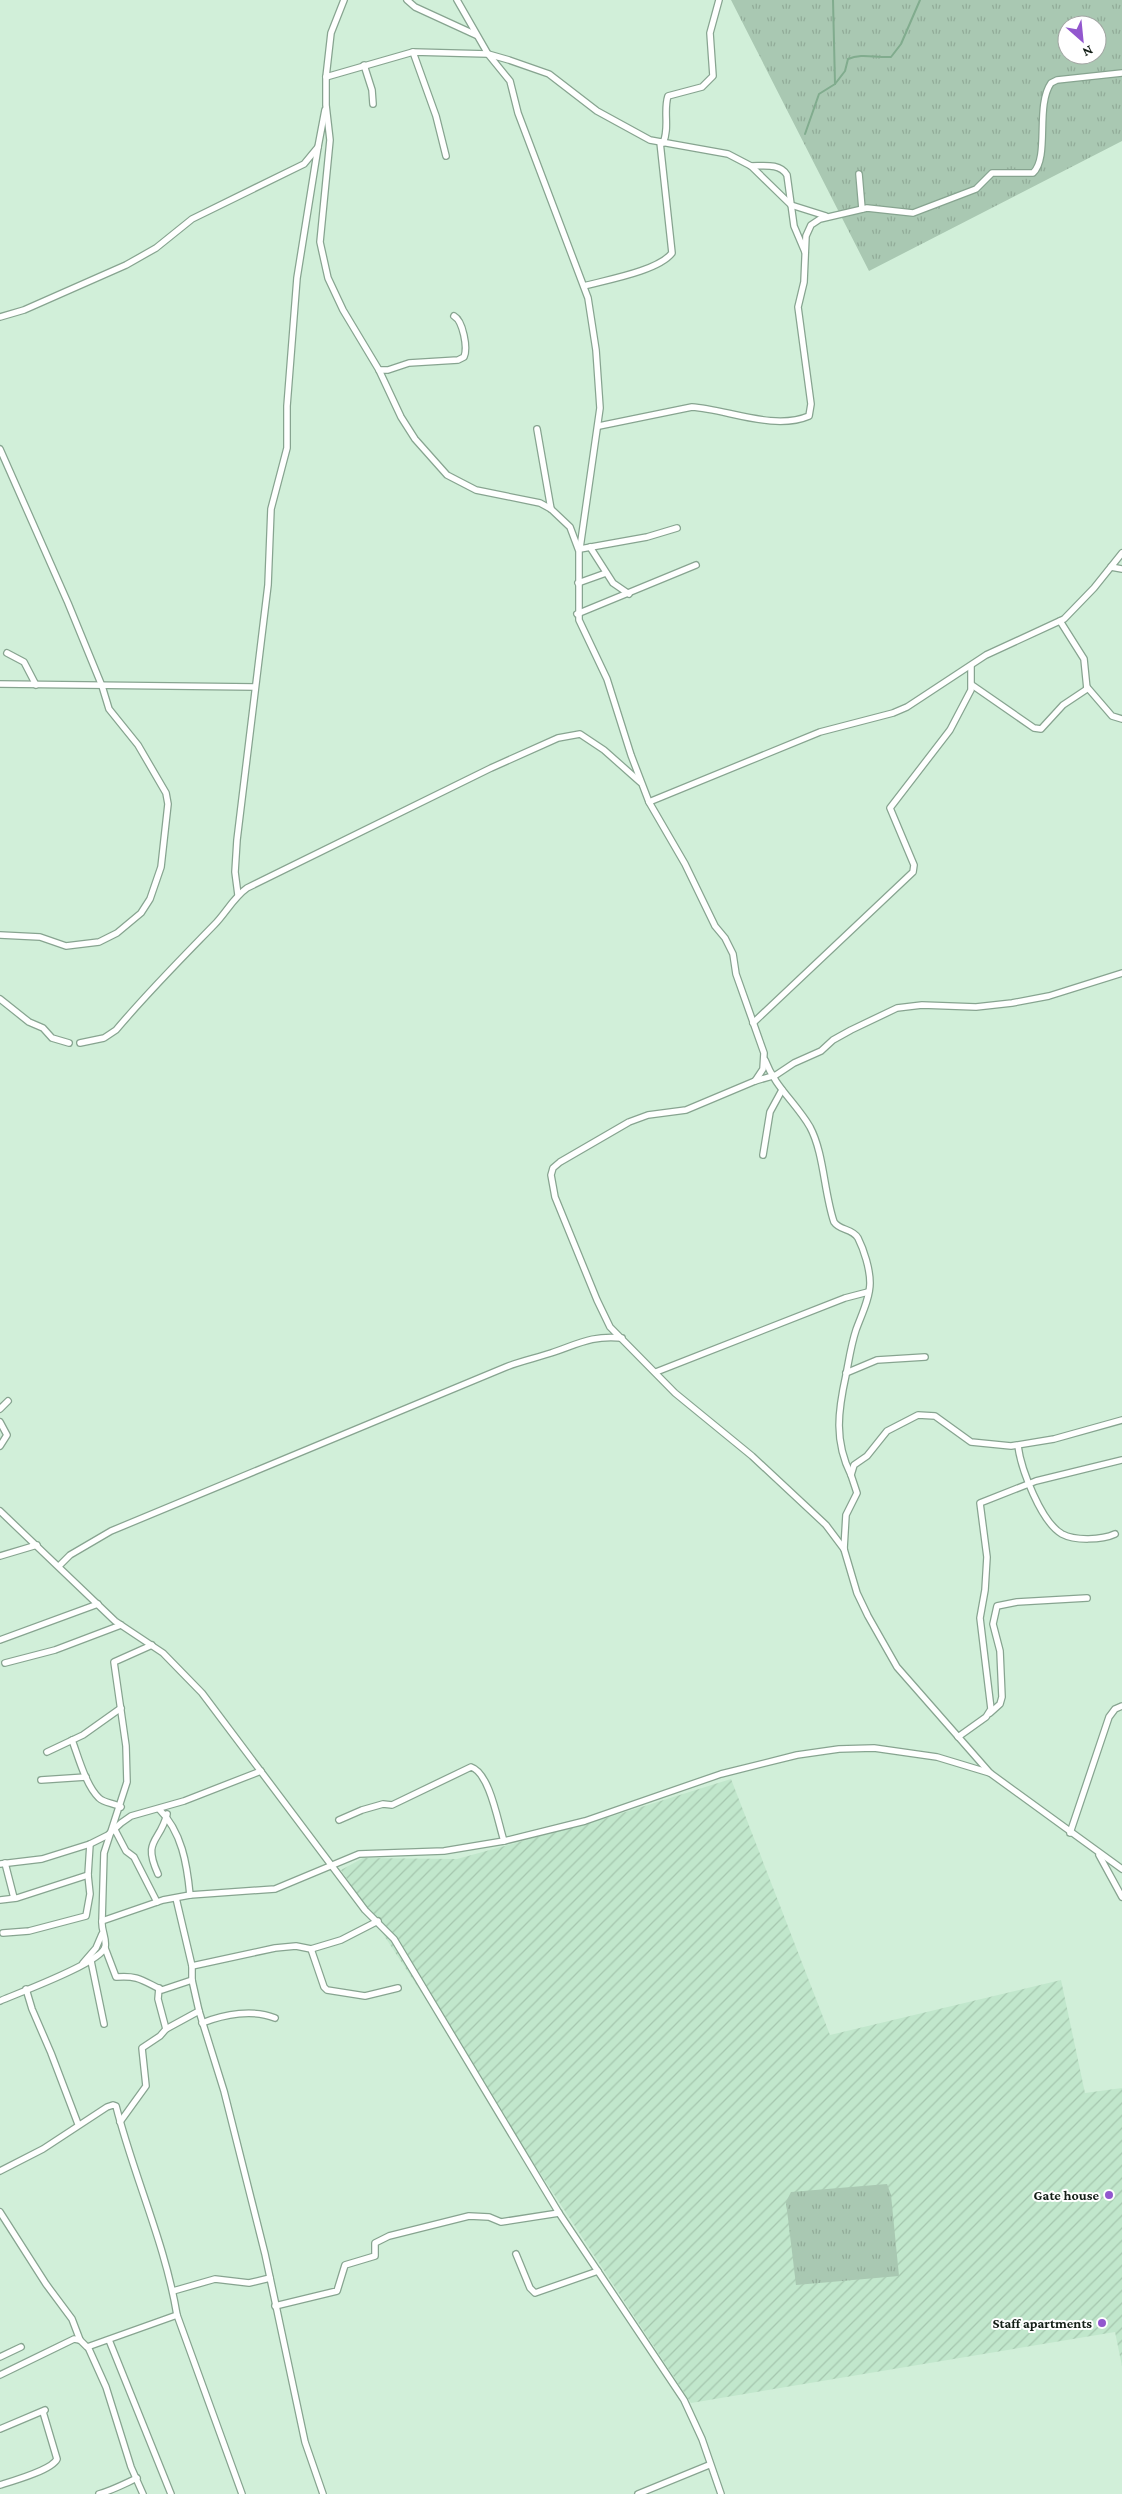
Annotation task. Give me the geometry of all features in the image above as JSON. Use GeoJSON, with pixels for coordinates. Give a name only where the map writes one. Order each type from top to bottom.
{"type":"FeatureCollection","features":[{"type":"Feature","properties":{"kind":"street"},"geometry":{"type":"LineString","coordinates":[[344,0],[331,34],[326,76],[326,105],[330,140],[320,242],[328,278],[335,294],[379,370],[407,427],[447,475],[476,490],[531,501],[551,509],[570,527],[579,550]]}},
{"type":"Feature","properties":{"kind":"street"},"geometry":{"type":"LineString","coordinates":[[407,0],[415,7],[441,17],[477,35]]}},
{"type":"Feature","properties":{"kind":"street"},"geometry":{"type":"LineString","coordinates":[[457,0],[488,54],[510,81],[520,119],[584,286],[593,328],[600,385],[599,426],[586,494],[579,550],[578,614],[604,673],[649,802],[682,857],[715,926],[732,950],[736,974],[772,1077],[798,1108],[811,1130],[835,1224],[850,1230],[858,1239],[869,1277],[868,1292],[851,1348],[838,1417],[838,1434],[844,1460],[857,1493],[846,1516],[844,1549]]}},
{"type":"Feature","properties":{"kind":"street"},"geometry":{"type":"LineString","coordinates":[[584,286],[665,260],[672,253],[661,142],[667,132],[666,110],[668,96],[702,87],[713,76],[710,33],[719,0]]}},
{"type":"Feature","properties":{"kind":"street"},"geometry":{"type":"LineString","coordinates":[[326,76],[413,52],[488,54],[548,74],[612,121],[650,140],[728,154],[751,166],[791,205],[828,217]]}},
{"type":"Feature","properties":{"kind":"street"},"geometry":{"type":"LineString","coordinates":[[413,52],[436,116],[446,156]]}},
{"type":"Feature","properties":{"kind":"street"},"geometry":{"type":"LineString","coordinates":[[364,66],[372,90],[374,104]]}},
{"type":"Feature","properties":{"kind":"street"},"geometry":{"type":"LineString","coordinates":[[599,426],[692,408],[707,408],[745,418],[789,420],[802,419],[809,416],[812,404],[798,307],[803,289],[808,229],[814,223],[828,217],[862,209],[913,213],[976,189],[992,173],[1033,173],[1040,162],[1044,103],[1051,83],[1057,80],[1122,73]]}},
{"type":"Feature","properties":{"kind":"street"},"geometry":{"type":"LineString","coordinates":[[238,895],[235,872],[237,840],[268,585],[271,509],[287,448],[287,406],[297,278],[315,180],[318,147],[326,105]]}},
{"type":"Feature","properties":{"kind":"street"},"geometry":{"type":"LineString","coordinates":[[0,317],[24,310],[126,265],[156,248],[192,219],[304,164],[318,147]]}},
{"type":"Feature","properties":{"kind":"street"},"geometry":{"type":"LineString","coordinates":[[751,166],[774,166],[784,170],[787,175],[796,232],[806,254]]}},
{"type":"Feature","properties":{"kind":"street"},"geometry":{"type":"LineString","coordinates":[[859,174],[862,209]]}},
{"type":"Feature","properties":{"kind":"street"},"geometry":{"type":"LineString","coordinates":[[379,370],[388,370],[406,363],[441,362],[464,357],[464,343],[460,321],[454,316]]}},
{"type":"Feature","properties":{"kind":"street"},"geometry":{"type":"LineString","coordinates":[[537,429],[551,509]]}},
{"type":"Feature","properties":{"kind":"street"},"geometry":{"type":"LineString","coordinates":[[0,449],[38,531],[102,686],[109,709],[138,745],[168,797],[161,867],[150,899],[141,913],[117,933],[94,943],[63,946],[40,937],[0,934]]}},
{"type":"Feature","properties":{"kind":"street"},"geometry":{"type":"LineString","coordinates":[[579,550],[647,537],[677,528]]}},
{"type":"Feature","properties":{"kind":"street"},"geometry":{"type":"LineString","coordinates":[[590,547],[613,583],[629,594]]}},
{"type":"Feature","properties":{"kind":"street"},"geometry":{"type":"LineString","coordinates":[[649,802],[664,794],[713,778],[820,732],[900,710],[934,691],[992,652],[1068,616],[1122,554]]}},
{"type":"Feature","properties":{"kind":"street"},"geometry":{"type":"LineString","coordinates":[[578,614],[696,565]]}},
{"type":"Feature","properties":{"kind":"street"},"geometry":{"type":"LineString","coordinates":[[1111,567],[1122,570]]}},
{"type":"Feature","properties":{"kind":"street"},"geometry":{"type":"LineString","coordinates":[[578,583],[606,573]]}},
{"type":"Feature","properties":{"kind":"street"},"geometry":{"type":"LineString","coordinates":[[972,685],[1038,730],[1063,705],[1086,692],[1087,688],[1084,659],[1060,621]]}},
{"type":"Feature","properties":{"kind":"street"},"geometry":{"type":"LineString","coordinates":[[7,653],[24,662],[36,685]]}},
{"type":"Feature","properties":{"kind":"street"},"geometry":{"type":"LineString","coordinates":[[753,1023],[913,872],[914,865],[890,808],[945,739],[972,685],[970,666]]}},
{"type":"Feature","properties":{"kind":"street"},"geometry":{"type":"LineString","coordinates":[[0,684],[255,687]]}},
{"type":"Feature","properties":{"kind":"street"},"geometry":{"type":"LineString","coordinates":[[1087,688],[1112,716],[1122,719]]}},
{"type":"Feature","properties":{"kind":"street"},"geometry":{"type":"LineString","coordinates":[[80,1043],[104,1038],[116,1030],[174,964],[223,915],[238,895],[258,881],[558,738],[580,734],[588,738],[641,783]]}},
{"type":"Feature","properties":{"kind":"street"},"geometry":{"type":"LineString","coordinates":[[1122,973],[1049,996],[1018,1002],[986,1006],[916,1005],[897,1008],[851,1030],[833,1040],[821,1051],[799,1060],[772,1077],[755,1080],[686,1110],[648,1115],[629,1122],[577,1151],[554,1168],[551,1180],[555,1197],[608,1322],[680,1396],[770,1473],[831,1530],[844,1549],[857,1593],[878,1638],[911,1684],[990,1773],[1122,1869]]}},
{"type":"Feature","properties":{"kind":"street"},"geometry":{"type":"LineString","coordinates":[[0,999],[29,1022],[43,1028],[52,1038],[69,1042]]}},
{"type":"Feature","properties":{"kind":"street"},"geometry":{"type":"LineString","coordinates":[[755,1080],[762,1072],[765,1058]]}},
{"type":"Feature","properties":{"kind":"street"},"geometry":{"type":"LineString","coordinates":[[763,1155],[770,1112],[782,1090]]}},
{"type":"Feature","properties":{"kind":"street"},"geometry":{"type":"LineString","coordinates":[[656,1372],[845,1298],[868,1292]]}},
{"type":"Feature","properties":{"kind":"street"},"geometry":{"type":"LineString","coordinates":[[59,1566],[70,1554],[111,1531],[506,1367],[560,1350],[586,1339],[608,1336],[622,1338]]}},
{"type":"Feature","properties":{"kind":"street"},"geometry":{"type":"LineString","coordinates":[[846,1373],[877,1360],[925,1357]]}},
{"type":"Feature","properties":{"kind":"street"},"geometry":{"type":"LineString","coordinates":[[0,1408],[8,1401]]}},
{"type":"Feature","properties":{"kind":"street"},"geometry":{"type":"LineString","coordinates":[[851,1475],[855,1464],[867,1456],[887,1431],[918,1415],[935,1416],[971,1442],[1018,1446],[1054,1439],[1122,1420]]}},
{"type":"Feature","properties":{"kind":"street"},"geometry":{"type":"LineString","coordinates":[[0,1422],[7,1435],[0,1446]]}},
{"type":"Feature","properties":{"kind":"street"},"geometry":{"type":"LineString","coordinates":[[1018,1446],[1029,1484],[1043,1511],[1062,1534],[1093,1538],[1115,1534]]}},
{"type":"Feature","properties":{"kind":"street"},"geometry":{"type":"LineString","coordinates":[[990,1712],[990,1690],[980,1618],[985,1590],[986,1557],[979,1504],[1029,1484],[1122,1460]]}},
{"type":"Feature","properties":{"kind":"street"},"geometry":{"type":"LineString","coordinates":[[0,1511],[7,1520],[37,1545],[122,1626],[152,1645],[202,1693],[365,1910],[394,1939],[559,2213],[684,2400],[702,2439],[709,2465],[721,2494]]}},
{"type":"Feature","properties":{"kind":"street"},"geometry":{"type":"LineString","coordinates":[[0,1519],[7,1520]]}},
{"type":"Feature","properties":{"kind":"street"},"geometry":{"type":"LineString","coordinates":[[0,1556],[37,1545]]}},
{"type":"Feature","properties":{"kind":"street"},"geometry":{"type":"LineString","coordinates":[[958,1737],[998,1707],[1002,1698],[1001,1657],[993,1624],[997,1606],[1018,1602],[1087,1598]]}},
{"type":"Feature","properties":{"kind":"street"},"geometry":{"type":"LineString","coordinates":[[0,1640],[98,1604]]}},
{"type":"Feature","properties":{"kind":"street"},"geometry":{"type":"LineString","coordinates":[[5,1663],[55,1650],[122,1626]]}},
{"type":"Feature","properties":{"kind":"street"},"geometry":{"type":"LineString","coordinates":[[152,1645],[114,1662],[126,1746],[127,1782],[121,1806],[108,1835],[102,1866],[102,1934],[116,1977],[141,1978],[159,1988],[170,1989],[192,1980]]}},
{"type":"Feature","properties":{"kind":"street"},"geometry":{"type":"LineString","coordinates":[[1070,1833],[1109,1717],[1122,1706]]}},
{"type":"Feature","properties":{"kind":"street"},"geometry":{"type":"LineString","coordinates":[[47,1752],[72,1740],[121,1708]]}},
{"type":"Feature","properties":{"kind":"street"},"geometry":{"type":"LineString","coordinates":[[72,1740],[86,1777],[100,1799],[121,1806]]}},
{"type":"Feature","properties":{"kind":"street"},"geometry":{"type":"LineString","coordinates":[[102,1921],[157,1902],[190,1895],[270,1890],[330,1864],[369,1852],[444,1851],[504,1841],[585,1820],[721,1774],[797,1755],[839,1748],[874,1748],[923,1754],[990,1773]]}},
{"type":"Feature","properties":{"kind":"street"},"geometry":{"type":"LineString","coordinates":[[339,1820],[362,1810],[383,1804],[392,1805],[471,1767],[482,1773],[504,1841]]}},
{"type":"Feature","properties":{"kind":"street"},"geometry":{"type":"LineString","coordinates":[[14,1898],[3,1864],[42,1860],[90,1844],[108,1835],[126,1819],[159,1808],[168,1807],[261,1771]]}},
{"type":"Feature","properties":{"kind":"street"},"geometry":{"type":"LineString","coordinates":[[41,1780],[86,1777]]}},
{"type":"Feature","properties":{"kind":"street"},"geometry":{"type":"LineString","coordinates":[[158,1874],[151,1859],[150,1849],[166,1816],[168,1807]]}},
{"type":"Feature","properties":{"kind":"street"},"geometry":{"type":"LineString","coordinates":[[159,1808],[166,1816],[182,1847],[190,1895]]}},
{"type":"Feature","properties":{"kind":"street"},"geometry":{"type":"LineString","coordinates":[[115,1830],[126,1851],[134,1857],[157,1902]]}},
{"type":"Feature","properties":{"kind":"street"},"geometry":{"type":"LineString","coordinates":[[3,1933],[29,1931],[85,1916],[90,1894],[88,1875],[90,1844]]}},
{"type":"Feature","properties":{"kind":"street"},"geometry":{"type":"LineString","coordinates":[[1099,1853],[1122,1898]]}},
{"type":"Feature","properties":{"kind":"street"},"geometry":{"type":"LineString","coordinates":[[0,1900],[14,1898],[88,1875]]}},
{"type":"Feature","properties":{"kind":"street"},"geometry":{"type":"LineString","coordinates":[[176,1898],[192,1966],[192,1980],[199,2011],[224,2091],[270,2278],[305,2442],[323,2494]]}},
{"type":"Feature","properties":{"kind":"street"},"geometry":{"type":"LineString","coordinates":[[192,1966],[275,1948],[296,1946],[311,1949],[341,1940],[378,1921]]}},
{"type":"Feature","properties":{"kind":"street"},"geometry":{"type":"LineString","coordinates":[[81,1965],[92,1953],[102,1934]]}},
{"type":"Feature","properties":{"kind":"street"},"geometry":{"type":"LineString","coordinates":[[0,2001],[26,1989],[51,1981],[91,1961],[105,1948]]}},
{"type":"Feature","properties":{"kind":"street"},"geometry":{"type":"LineString","coordinates":[[311,1949],[324,1987],[327,1990],[365,1996],[398,1988]]}},
{"type":"Feature","properties":{"kind":"street"},"geometry":{"type":"LineString","coordinates":[[91,1961],[101,2001],[104,2024]]}},
{"type":"Feature","properties":{"kind":"street"},"geometry":{"type":"LineString","coordinates":[[159,1988],[158,1999],[166,2029]]}},
{"type":"Feature","properties":{"kind":"street"},"geometry":{"type":"LineString","coordinates":[[26,1989],[32,2009],[52,2053],[78,2124]]}},
{"type":"Feature","properties":{"kind":"street"},"geometry":{"type":"LineString","coordinates":[[120,2122],[146,2086],[142,2048],[160,2036],[166,2029],[199,2011]]}},
{"type":"Feature","properties":{"kind":"street"},"geometry":{"type":"LineString","coordinates":[[202,2023],[226,2016],[256,2012],[275,2018]]}},
{"type":"Feature","properties":{"kind":"street"},"geometry":{"type":"LineString","coordinates":[[0,2171],[43,2149],[78,2124],[113,2104],[116,2106],[150,2209],[173,2291],[177,2315],[223,2437],[242,2494]]}},
{"type":"Feature","properties":{"kind":"street"},"geometry":{"type":"LineString","coordinates":[[0,2212],[46,2284],[72,2319],[77,2327],[80,2340]]}},
{"type":"Feature","properties":{"kind":"street"},"geometry":{"type":"LineString","coordinates":[[275,2306],[337,2291],[345,2265],[375,2256],[376,2241],[389,2236],[469,2216],[489,2218],[501,2222],[559,2213]]}},
{"type":"Feature","properties":{"kind":"street"},"geometry":{"type":"LineString","coordinates":[[516,2254],[530,2288],[535,2293],[598,2271]]}},
{"type":"Feature","properties":{"kind":"street"},"geometry":{"type":"LineString","coordinates":[[173,2291],[215,2279],[254,2283],[270,2278]]}},
{"type":"Feature","properties":{"kind":"street"},"geometry":{"type":"LineString","coordinates":[[88,2347],[177,2315]]}},
{"type":"Feature","properties":{"kind":"street"},"geometry":{"type":"LineString","coordinates":[[0,2375],[74,2339],[80,2340],[88,2347],[106,2387],[131,2467],[142,2494]]}},
{"type":"Feature","properties":{"kind":"street"},"geometry":{"type":"LineString","coordinates":[[109,2340],[171,2494]]}},
{"type":"Feature","properties":{"kind":"street"},"geometry":{"type":"LineString","coordinates":[[0,2357],[21,2347]]}},
{"type":"Feature","properties":{"kind":"street"},"geometry":{"type":"LineString","coordinates":[[0,2429],[45,2410],[43,2412],[57,2459],[54,2464],[0,2485]]}},
{"type":"Feature","properties":{"kind":"street"},"geometry":{"type":"LineString","coordinates":[[638,2494],[709,2465]]}},
{"type":"Feature","properties":{"kind":"street"},"geometry":{"type":"LineString","coordinates":[[99,2494],[114,2490],[122,2484],[137,2478]]}},
{"type":"Feature","properties":{"kind":"shaded area"},"geometry":{"type":"Polygon","coordinates":[[[731,1779],[830,2035],[1061,1980],[1085,2093],[1122,2088],[1122,2366],[1115,2332],[691,2403],[341,1870],[363,1858],[457,1859],[606,1818],[731,1779]]]}},
{"type":"Feature","properties":{"kind":"green space"},"geometry":{"type":"Polygon","coordinates":[[[731,0],[1122,0],[1122,141],[869,271],[731,0]]]}},
{"type":"Feature","properties":{"kind":"green space"},"geometry":{"type":"Polygon","coordinates":[[[887,2184],[891,2195],[899,2276],[796,2285],[786,2202],[791,2192],[887,2184]]]}},
{"type":"Feature","properties":{"kind":"waterway"},"geometry":{"type":"LineString","coordinates":[[805,134],[819,94],[835,84],[833,0]]}},
{"type":"Feature","properties":{"kind":"waterway"},"geometry":{"type":"LineString","coordinates":[[835,84],[845,71],[848,59],[863,56],[891,57],[901,44],[920,0]]}},
{"type":"Feature","properties":{"kind":"place","name":"Gate house"},"geometry":{"type":"Point","coordinates":[1109,2195]}},
{"type":"Feature","properties":{"kind":"place","name":"Staff apartments"},"geometry":{"type":"Point","coordinates":[1102,2323]}}]}
